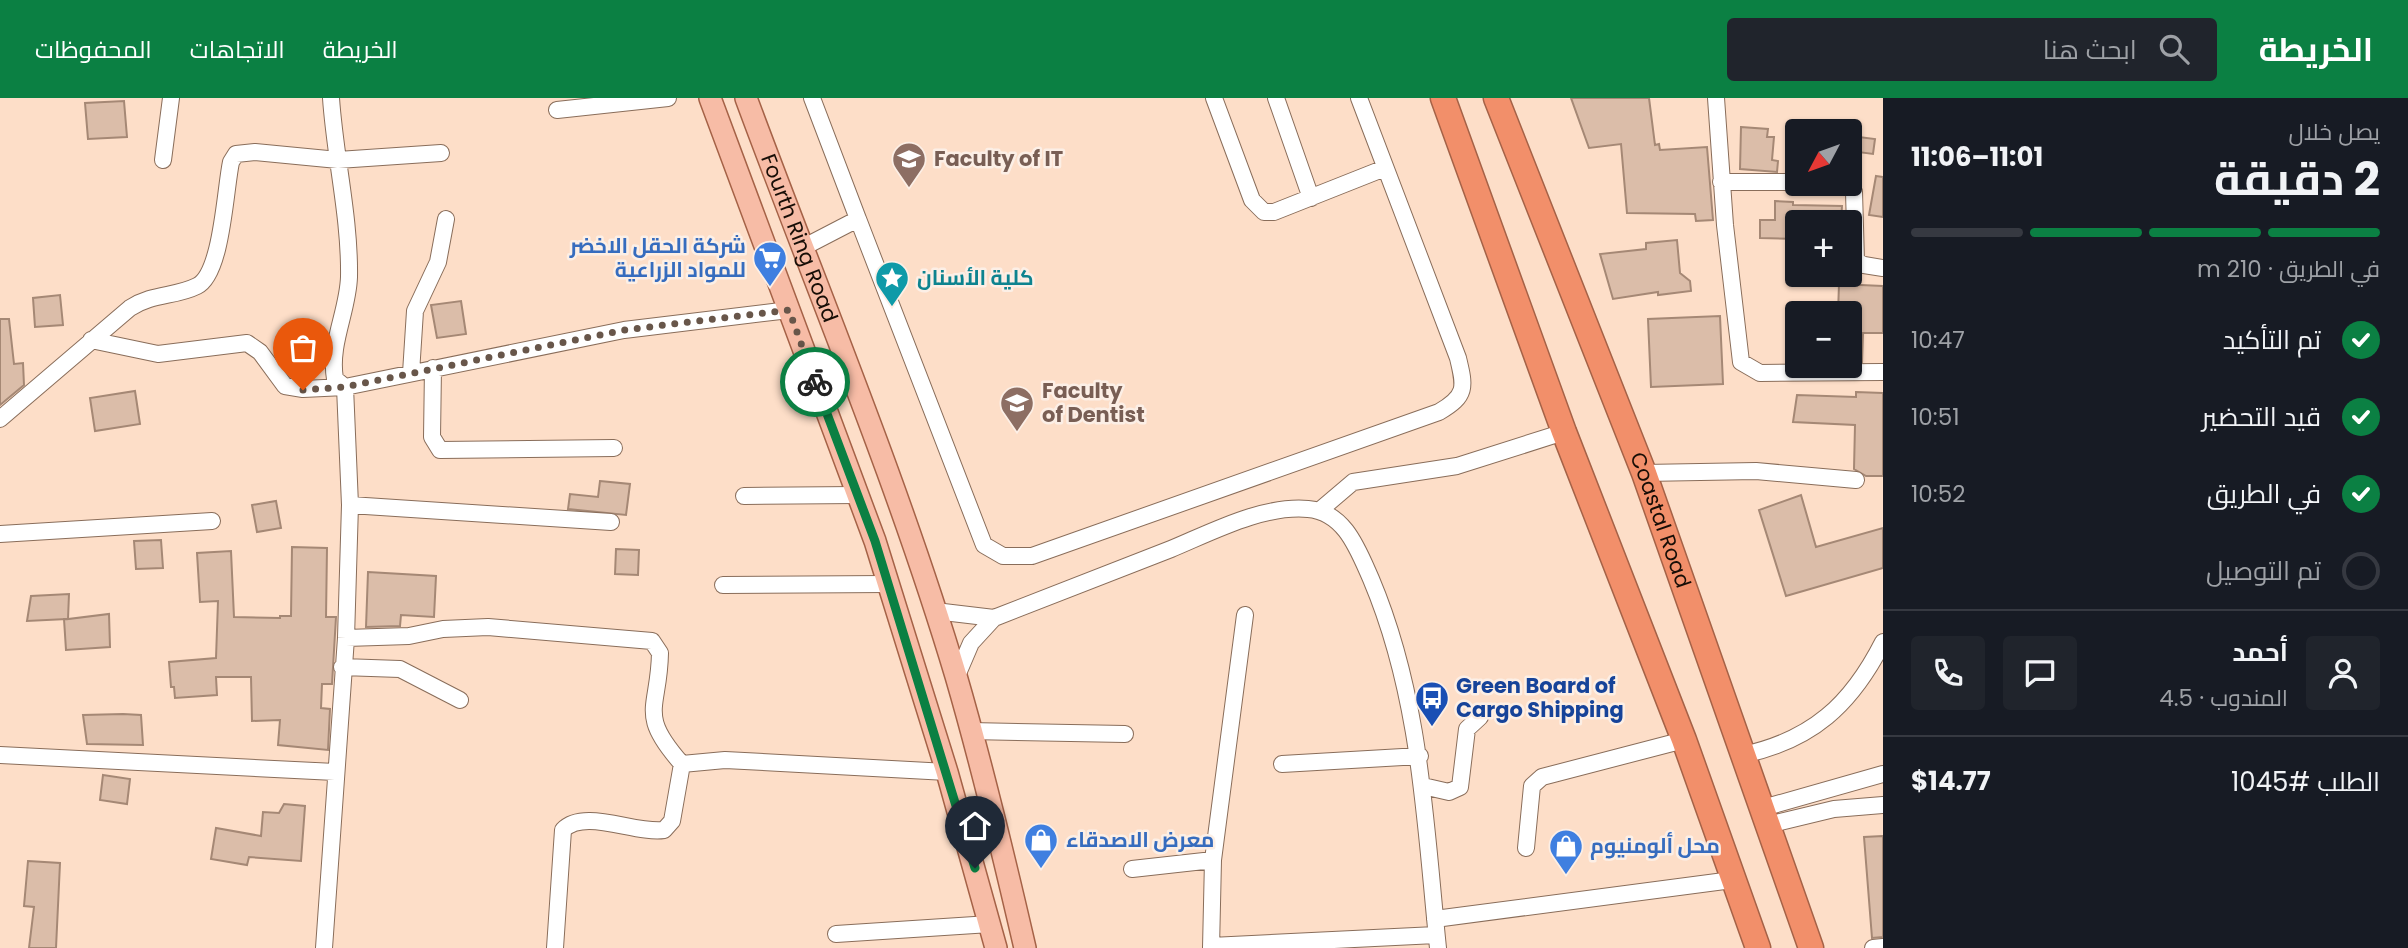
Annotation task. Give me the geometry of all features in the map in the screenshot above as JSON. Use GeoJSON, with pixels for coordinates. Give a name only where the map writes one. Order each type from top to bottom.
{"type":"FeatureCollection","features":[{"type":"Feature","properties":{"kind":"highway"},"geometry":{"type":"LineString","coordinates":[[1443,98],[1564,432],[1684,740],[1758,948]]}},
{"type":"Feature","properties":{"kind":"highway","name":"Coastal Road"},"geometry":{"type":"LineString","coordinates":[[1496,98],[1644,473],[1811,948]]}},
{"type":"Feature","properties":{"kind":"main road","name":"Fourth Ring Road"},"geometry":{"type":"LineString","coordinates":[[710,98],[858,495],[888,584],[947,772],[996,948]]}},
{"type":"Feature","properties":{"kind":"main road","name":"Fourth Ring Road"},"geometry":{"type":"LineString","coordinates":[[746,98],[882,459],[957,678],[1025,948]]}},
{"type":"Feature","properties":{"kind":"street"},"geometry":{"type":"LineString","coordinates":[[163,160],[171,98]]}},
{"type":"Feature","properties":{"kind":"street"},"geometry":{"type":"LineString","coordinates":[[324,948],[346,638],[350,505],[345,387],[335,379],[333,363],[349,273],[331,98]]}},
{"type":"Feature","properties":{"kind":"street"},"geometry":{"type":"LineString","coordinates":[[558,110],[668,98]]}},
{"type":"Feature","properties":{"kind":"street"},"geometry":{"type":"LineString","coordinates":[[812,98],[976,529],[992,553],[1019,558],[1439,412],[1460,397],[1464,387],[1458,358],[1359,98]]}},
{"type":"Feature","properties":{"kind":"street"},"geometry":{"type":"LineString","coordinates":[[1214,98],[1255,207],[1264,212],[1274,212],[1385,168]]}},
{"type":"Feature","properties":{"kind":"street"},"geometry":{"type":"LineString","coordinates":[[1276,98],[1311,198]]}},
{"type":"Feature","properties":{"kind":"street"},"geometry":{"type":"LineString","coordinates":[[1716,98],[1721,182],[1741,362],[1760,373],[1883,372]]}},
{"type":"Feature","properties":{"kind":"street"},"geometry":{"type":"LineString","coordinates":[[0,419],[139,302],[162,293],[190,289],[206,280],[214,258],[231,162],[236,154],[256,152],[338,160],[441,153]]}},
{"type":"Feature","properties":{"kind":"street"},"geometry":{"type":"LineString","coordinates":[[1721,182],[1785,182]]}},
{"type":"Feature","properties":{"kind":"street"},"geometry":{"type":"LineString","coordinates":[[1854,196],[1856,261],[1883,268]]}},
{"type":"Feature","properties":{"kind":"street"},"geometry":{"type":"LineString","coordinates":[[411,373],[415,312],[438,262],[446,219]]}},
{"type":"Feature","properties":{"kind":"street"},"geometry":{"type":"LineString","coordinates":[[804,247],[858,219]]}},
{"type":"Feature","properties":{"kind":"street"},"geometry":{"type":"LineString","coordinates":[[91,340],[158,354],[247,343],[260,352],[285,386],[303,390],[345,387],[624,330],[789,310]]}},
{"type":"Feature","properties":{"kind":"street"},"geometry":{"type":"LineString","coordinates":[[433,368],[432,437],[440,450],[614,448]]}},
{"type":"Feature","properties":{"kind":"street"},"geometry":{"type":"LineString","coordinates":[[1320,510],[1353,482],[1457,466],[1564,432]]}},
{"type":"Feature","properties":{"kind":"street"},"geometry":{"type":"LineString","coordinates":[[1644,473],[1756,471],[1856,480]]}},
{"type":"Feature","properties":{"kind":"street"},"geometry":{"type":"LineString","coordinates":[[744,496],[858,495]]}},
{"type":"Feature","properties":{"kind":"street"},"geometry":{"type":"LineString","coordinates":[[350,505],[611,522]]}},
{"type":"Feature","properties":{"kind":"street"},"geometry":{"type":"LineString","coordinates":[[957,678],[971,643],[993,618],[1237,523],[1276,511],[1320,510],[1341,524],[1352,538],[1376,591],[1403,668],[1420,756],[1436,934]]}},
{"type":"Feature","properties":{"kind":"street"},"geometry":{"type":"LineString","coordinates":[[0,534],[212,521]]}},
{"type":"Feature","properties":{"kind":"street"},"geometry":{"type":"LineString","coordinates":[[723,585],[888,584]]}},
{"type":"Feature","properties":{"kind":"street"},"geometry":{"type":"LineString","coordinates":[[935,611],[993,618]]}},
{"type":"Feature","properties":{"kind":"street"},"geometry":{"type":"LineString","coordinates":[[1245,615],[1213,860],[1211,947],[1436,934],[1732,880]]}},
{"type":"Feature","properties":{"kind":"street"},"geometry":{"type":"LineString","coordinates":[[346,638],[409,636],[443,629],[488,627],[652,641],[660,653],[653,698],[655,722],[658,734],[682,764],[672,821],[664,830],[647,831],[588,821],[570,822],[563,830],[555,948]]}},
{"type":"Feature","properties":{"kind":"street"},"geometry":{"type":"LineString","coordinates":[[1743,755],[1778,748],[1801,737],[1825,719],[1860,679],[1883,642]]}},
{"type":"Feature","properties":{"kind":"street"},"geometry":{"type":"LineString","coordinates":[[342,667],[400,669],[460,700]]}},
{"type":"Feature","properties":{"kind":"street"},"geometry":{"type":"LineString","coordinates":[[1423,786],[1449,792],[1460,787],[1467,729],[1480,718]]}},
{"type":"Feature","properties":{"kind":"street"},"geometry":{"type":"LineString","coordinates":[[970,731],[1125,734]]}},
{"type":"Feature","properties":{"kind":"street"},"geometry":{"type":"LineString","coordinates":[[1526,848],[1532,786],[1542,776],[1684,740]]}},
{"type":"Feature","properties":{"kind":"street"},"geometry":{"type":"LineString","coordinates":[[0,755],[335,772]]}},
{"type":"Feature","properties":{"kind":"street"},"geometry":{"type":"LineString","coordinates":[[1282,764],[1420,756]]}},
{"type":"Feature","properties":{"kind":"street"},"geometry":{"type":"LineString","coordinates":[[682,764],[725,760],[947,772]]}},
{"type":"Feature","properties":{"kind":"street"},"geometry":{"type":"LineString","coordinates":[[1765,817],[1883,774]]}},
{"type":"Feature","properties":{"kind":"street"},"geometry":{"type":"LineString","coordinates":[[1765,817],[1883,804]]}},
{"type":"Feature","properties":{"kind":"street"},"geometry":{"type":"LineString","coordinates":[[1132,869],[1213,860]]}},
{"type":"Feature","properties":{"kind":"street"},"geometry":{"type":"LineString","coordinates":[[836,934],[990,924]]}},
{"type":"Feature","properties":{"kind":"street"},"geometry":{"type":"LineString","coordinates":[[1873,948],[1883,947]]}},
{"type":"Feature","properties":{"kind":"building"},"geometry":{"type":"Polygon","coordinates":[[[1571,98],[1649,98],[1655,145],[1659,144],[1660,150],[1707,147],[1713,220],[1696,221],[1695,214],[1627,213],[1621,144],[1589,148],[1571,98]]]}},
{"type":"Feature","properties":{"kind":"building"},"geometry":{"type":"Polygon","coordinates":[[[124,101],[127,137],[88,139],[85,103],[124,101]]]}},
{"type":"Feature","properties":{"kind":"building"},"geometry":{"type":"Polygon","coordinates":[[[1741,127],[1768,129],[1767,137],[1774,137],[1772,160],[1778,161],[1777,172],[1740,169],[1741,127]]]}},
{"type":"Feature","properties":{"kind":"building"},"geometry":{"type":"Polygon","coordinates":[[[1862,137],[1875,139],[1873,154],[1862,153],[1862,137]]]}},
{"type":"Feature","properties":{"kind":"building"},"geometry":{"type":"Polygon","coordinates":[[[1876,176],[1883,177],[1883,217],[1869,215],[1876,176]]]}},
{"type":"Feature","properties":{"kind":"building"},"geometry":{"type":"Polygon","coordinates":[[[1775,201],[1793,202],[1793,205],[1842,206],[1842,210],[1785,210],[1785,239],[1760,238],[1760,220],[1775,220],[1775,201]]]}},
{"type":"Feature","properties":{"kind":"building"},"geometry":{"type":"Polygon","coordinates":[[[1677,240],[1680,273],[1690,281],[1691,291],[1658,295],[1658,292],[1613,299],[1600,254],[1646,249],[1646,243],[1677,240]]]}},
{"type":"Feature","properties":{"kind":"building"},"geometry":{"type":"Polygon","coordinates":[[[1883,286],[1883,333],[1863,333],[1862,362],[1862,301],[1838,301],[1839,287],[1883,286]]]}},
{"type":"Feature","properties":{"kind":"building"},"geometry":{"type":"Polygon","coordinates":[[[60,295],[63,325],[35,327],[33,298],[60,295]]]}},
{"type":"Feature","properties":{"kind":"building"},"geometry":{"type":"Polygon","coordinates":[[[461,301],[466,334],[437,338],[431,305],[461,301]]]}},
{"type":"Feature","properties":{"kind":"building"},"geometry":{"type":"Polygon","coordinates":[[[1720,316],[1723,384],[1651,387],[1648,319],[1720,316]]]}},
{"type":"Feature","properties":{"kind":"building"},"geometry":{"type":"Polygon","coordinates":[[[0,319],[9,319],[14,364],[23,363],[24,385],[0,405],[0,319]]]}},
{"type":"Feature","properties":{"kind":"building"},"geometry":{"type":"Polygon","coordinates":[[[135,391],[140,424],[95,431],[90,398],[135,391]]]}},
{"type":"Feature","properties":{"kind":"building"},"geometry":{"type":"Polygon","coordinates":[[[1856,392],[1883,393],[1883,476],[1866,476],[1854,469],[1855,425],[1793,422],[1797,395],[1856,397],[1856,392]]]}},
{"type":"Feature","properties":{"kind":"building"},"geometry":{"type":"Polygon","coordinates":[[[600,481],[630,484],[626,515],[568,509],[570,494],[598,497],[600,481]]]}},
{"type":"Feature","properties":{"kind":"building"},"geometry":{"type":"Polygon","coordinates":[[[1801,495],[1816,547],[1883,528],[1883,568],[1786,596],[1759,510],[1801,495]]]}},
{"type":"Feature","properties":{"kind":"building"},"geometry":{"type":"Polygon","coordinates":[[[276,501],[281,528],[257,532],[252,505],[276,501]]]}},
{"type":"Feature","properties":{"kind":"building"},"geometry":{"type":"Polygon","coordinates":[[[161,540],[163,568],[136,569],[134,541],[161,540]]]}},
{"type":"Feature","properties":{"kind":"building"},"geometry":{"type":"Polygon","coordinates":[[[292,547],[327,548],[326,617],[336,617],[332,684],[322,684],[321,708],[330,709],[328,750],[278,745],[280,720],[252,721],[251,677],[216,677],[217,695],[175,698],[174,687],[171,687],[169,662],[216,658],[218,601],[200,602],[197,553],[231,551],[234,617],[280,618],[291,616],[292,547]]]}},
{"type":"Feature","properties":{"kind":"building"},"geometry":{"type":"Polygon","coordinates":[[[616,549],[639,550],[638,575],[615,574],[616,549]]]}},
{"type":"Feature","properties":{"kind":"building"},"geometry":{"type":"Polygon","coordinates":[[[368,572],[436,576],[434,617],[401,615],[400,626],[366,627],[368,572]]]}},
{"type":"Feature","properties":{"kind":"building"},"geometry":{"type":"Polygon","coordinates":[[[69,594],[68,619],[109,614],[110,647],[66,650],[64,619],[27,621],[31,596],[69,594]]]}},
{"type":"Feature","properties":{"kind":"building"},"geometry":{"type":"Polygon","coordinates":[[[83,715],[141,715],[143,745],[87,744],[83,715]]]}},
{"type":"Feature","properties":{"kind":"building"},"geometry":{"type":"Polygon","coordinates":[[[103,775],[130,779],[127,804],[100,800],[103,775]]]}},
{"type":"Feature","properties":{"kind":"building"},"geometry":{"type":"Polygon","coordinates":[[[284,804],[305,806],[301,861],[249,857],[247,865],[211,859],[216,828],[261,836],[263,812],[279,813],[284,804]]]}},
{"type":"Feature","properties":{"kind":"building"},"geometry":{"type":"Polygon","coordinates":[[[1883,836],[1883,937],[1872,938],[1864,837],[1883,836]]]}},
{"type":"Feature","properties":{"kind":"building"},"geometry":{"type":"Polygon","coordinates":[[[28,861],[60,863],[56,948],[29,948],[34,907],[24,906],[28,861]]]}},
{"type":"Feature","properties":{"kind":"way so far"},"geometry":{"type":"LineString","coordinates":[[303,390],[345,387],[529,347],[624,330],[789,310],[815,382]]}},
{"type":"Feature","properties":{"kind":"place","name":"Faculty of IT"},"geometry":{"type":"Point","coordinates":[909,189]}},
{"type":"Feature","properties":{"kind":"place","name":"شركة الحقل الاخضر للمواد الزراعية"},"geometry":{"type":"Point","coordinates":[770,288]}},
{"type":"Feature","properties":{"kind":"place","name":"كلية الأسنان"},"geometry":{"type":"Point","coordinates":[892,308]}},
{"type":"Feature","properties":{"kind":"place","name":"Faculty of Dentist"},"geometry":{"type":"Point","coordinates":[1017,433]}},
{"type":"Feature","properties":{"kind":"place","name":"Green Board of Cargo Shipping"},"geometry":{"type":"Point","coordinates":[1432,728]}},
{"type":"Feature","properties":{"kind":"place","name":"معرض الاصدقاء"},"geometry":{"type":"Point","coordinates":[1041,870]}},
{"type":"Feature","properties":{"kind":"place","name":"محل ألومنيوم"},"geometry":{"type":"Point","coordinates":[1566,876]}},
{"type":"Feature","properties":{"kind":"route"},"geometry":{"type":"LineString","coordinates":[[815,382],[875,541],[975,868]]}}]}
